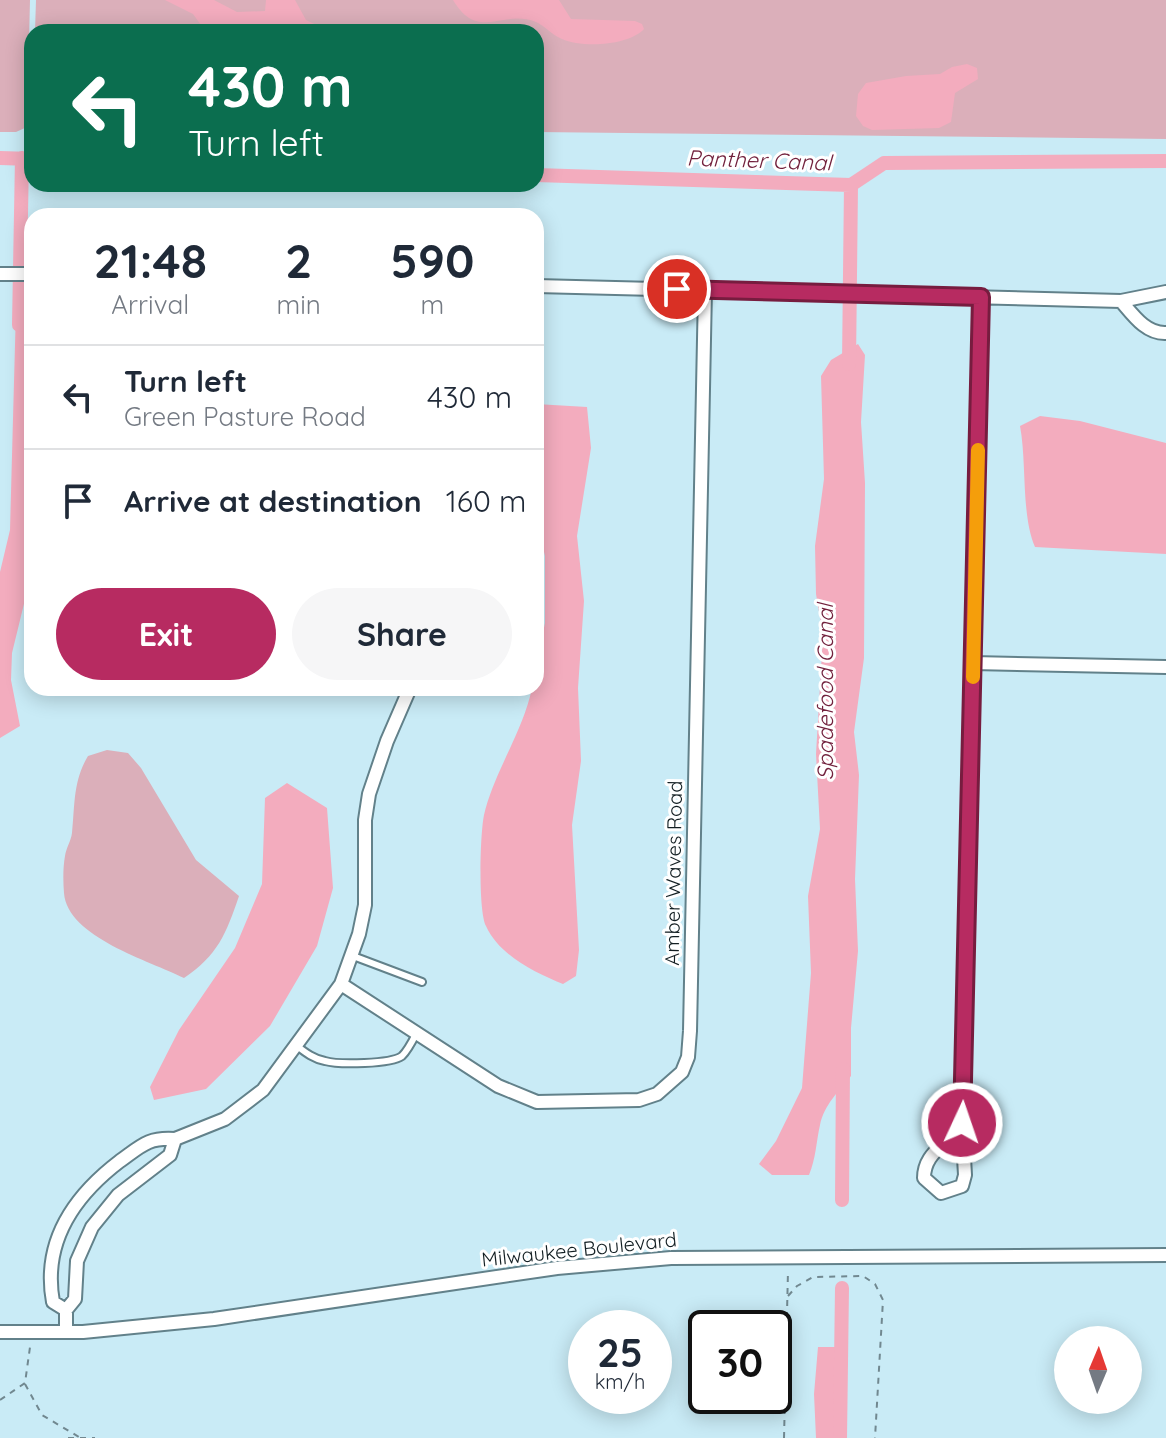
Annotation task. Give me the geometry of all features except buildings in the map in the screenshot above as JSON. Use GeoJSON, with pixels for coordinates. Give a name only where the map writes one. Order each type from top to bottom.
{"type":"FeatureCollection","features":[{"type":"Feature","properties":{"kind":"street"},"geometry":{"type":"LineString","coordinates":[[0,274],[24,274]]}},
{"type":"Feature","properties":{"kind":"street"},"geometry":{"type":"LineString","coordinates":[[544,286],[1121,301],[1166,292]]}},
{"type":"Feature","properties":{"kind":"street","name":"Amber Waves Road"},"geometry":{"type":"LineString","coordinates":[[341,984],[498,1086],[537,1102],[639,1100],[672,1083],[682,1072],[688,1057],[705,290]]}},
{"type":"Feature","properties":{"kind":"street"},"geometry":{"type":"LineString","coordinates":[[962,1123],[953,1136],[930,1156],[924,1167],[924,1178],[941,1193],[962,1186],[965,1175],[962,1123],[981,297]]}},
{"type":"Feature","properties":{"kind":"street"},"geometry":{"type":"LineString","coordinates":[[1121,301],[1144,326],[1156,334],[1166,333]]}},
{"type":"Feature","properties":{"kind":"street"},"geometry":{"type":"LineString","coordinates":[[973,663],[1166,667]]}},
{"type":"Feature","properties":{"kind":"street"},"geometry":{"type":"LineString","coordinates":[[66,1310],[53,1302],[52,1251],[70,1212],[102,1175],[143,1144],[156,1138],[175,1139],[225,1119],[243,1107],[263,1090],[341,984],[353,956],[365,905],[365,820],[369,794],[407,696]]}},
{"type":"Feature","properties":{"kind":"street"},"geometry":{"type":"LineString","coordinates":[[66,1332],[66,1310],[75,1299],[74,1274],[92,1227],[118,1195],[170,1155],[175,1139]]}},
{"type":"Feature","properties":{"kind":"street"},"geometry":{"type":"LineString","coordinates":[[102,1175],[118,1195]]}},
{"type":"Feature","properties":{"kind":"street","name":"Milwaukee Boulevard"},"geometry":{"type":"LineString","coordinates":[[0,1332],[66,1332],[214,1319],[557,1268],[671,1258],[1166,1255]]}},
{"type":"Feature","properties":{"kind":"lane"},"geometry":{"type":"LineString","coordinates":[[353,956],[422,982]]}},
{"type":"Feature","properties":{"kind":"lane"},"geometry":{"type":"LineString","coordinates":[[297,1046],[313,1057],[328,1062],[395,1059],[404,1054],[417,1034]]}},
{"type":"Feature","properties":{"kind":"path"},"geometry":{"type":"LineString","coordinates":[[784,1438],[789,1257]]}},
{"type":"Feature","properties":{"kind":"path"},"geometry":{"type":"LineString","coordinates":[[788,1296],[797,1286],[813,1277],[863,1276],[875,1284],[883,1300],[875,1438]]}},
{"type":"Feature","properties":{"kind":"path"},"geometry":{"type":"LineString","coordinates":[[32,1332],[25,1383],[42,1415],[79,1437]]}},
{"type":"Feature","properties":{"kind":"path"},"geometry":{"type":"LineString","coordinates":[[0,1400],[25,1383]]}},
{"type":"Feature","properties":{"kind":"path"},"geometry":{"type":"LineString","coordinates":[[68,1438],[95,1438]]}},
{"type":"Feature","properties":{"kind":"shaded area"},"geometry":{"type":"Polygon","coordinates":[[[0,0],[30,0],[29,24],[24,24],[24,128],[0,132],[0,0]]]}},
{"type":"Feature","properties":{"kind":"shaded area"},"geometry":{"type":"Polygon","coordinates":[[[36,0],[1166,0],[1166,139],[544,132],[544,24],[35,24],[36,0]]]}},
{"type":"Feature","properties":{"kind":"shaded area"},"geometry":{"type":"Polygon","coordinates":[[[107,750],[128,753],[141,768],[196,860],[239,896],[230,922],[213,952],[184,978],[112,946],[94,935],[69,909],[64,893],[64,869],[72,833],[77,784],[88,756],[107,750]]]}},
{"type":"Feature","properties":{"kind":"water"},"geometry":{"type":"Polygon","coordinates":[[[165,0],[214,0],[237,12],[265,11],[266,0],[295,0],[306,20],[314,24],[200,24],[193,14],[165,0]]]}},
{"type":"Feature","properties":{"kind":"water"},"geometry":{"type":"Polygon","coordinates":[[[453,0],[559,0],[571,19],[635,21],[642,24],[644,29],[637,35],[616,42],[581,44],[562,39],[544,27],[544,24],[524,19],[482,22],[472,20],[453,0]]]}},
{"type":"Feature","properties":{"kind":"water"},"geometry":{"type":"Polygon","coordinates":[[[967,64],[977,68],[978,79],[955,93],[951,122],[939,128],[872,130],[863,126],[856,116],[858,94],[866,83],[940,74],[967,64]]]}},
{"type":"Feature","properties":{"kind":"water"},"geometry":{"type":"Polygon","coordinates":[[[24,306],[24,604],[12,653],[11,680],[20,726],[0,738],[0,572],[10,530],[16,308],[24,306]]]}},
{"type":"Feature","properties":{"kind":"water"},"geometry":{"type":"Polygon","coordinates":[[[858,344],[865,355],[861,422],[865,483],[864,658],[854,732],[859,775],[855,879],[858,951],[851,1028],[851,1076],[825,1111],[809,1175],[772,1175],[759,1164],[776,1141],[802,1088],[811,973],[808,896],[820,829],[816,754],[823,635],[816,594],[815,546],[824,479],[821,376],[831,360],[858,344]]]}},
{"type":"Feature","properties":{"kind":"water"},"geometry":{"type":"Polygon","coordinates":[[[544,404],[587,407],[591,448],[577,536],[584,601],[578,688],[581,761],[572,825],[579,950],[576,976],[563,984],[530,968],[500,946],[483,917],[481,889],[484,815],[494,783],[530,696],[544,696],[544,404]]]}},
{"type":"Feature","properties":{"kind":"water"},"geometry":{"type":"Polygon","coordinates":[[[1040,416],[1080,421],[1166,443],[1166,554],[1035,547],[1026,504],[1020,426],[1040,416]]]}},
{"type":"Feature","properties":{"kind":"water"},"geometry":{"type":"Polygon","coordinates":[[[287,783],[327,808],[333,888],[317,946],[270,1026],[206,1089],[154,1100],[150,1087],[179,1030],[235,948],[262,884],[265,798],[287,783]]]}},
{"type":"Feature","properties":{"kind":"water"},"geometry":{"type":"Polygon","coordinates":[[[818,1347],[841,1347],[840,1411],[844,1438],[816,1438],[814,1394],[818,1347]]]}},
{"type":"Feature","properties":{"kind":"waterway","name":"Panther Canal"},"geometry":{"type":"LineString","coordinates":[[0,158],[24,159]]}},
{"type":"Feature","properties":{"kind":"waterway"},"geometry":{"type":"LineString","coordinates":[[19,325],[22,158]]}},
{"type":"Feature","properties":{"kind":"waterway","name":"Spadefood Canal"},"geometry":{"type":"LineString","coordinates":[[544,175],[851,185],[884,163],[1166,161]]}},
{"type":"Feature","properties":{"kind":"waterway","name":"Spadefood Canal"},"geometry":{"type":"LineString","coordinates":[[849,364],[851,185]]}},
{"type":"Feature","properties":{"kind":"waterway","name":"Spadefood Canal"},"geometry":{"type":"LineString","coordinates":[[842,1200],[843,1069]]}},
{"type":"Feature","properties":{"kind":"waterway","name":"Spadefood Canal"},"geometry":{"type":"LineString","coordinates":[[840,1438],[842,1288]]}},
{"type":"Feature","properties":{"kind":"slow traffic"},"geometry":{"type":"LineString","coordinates":[[973,677],[978,450]]}},
{"type":"Feature","properties":{"kind":"route"},"geometry":{"type":"LineString","coordinates":[[677,289],[981,297],[962,1123]]}}]}
